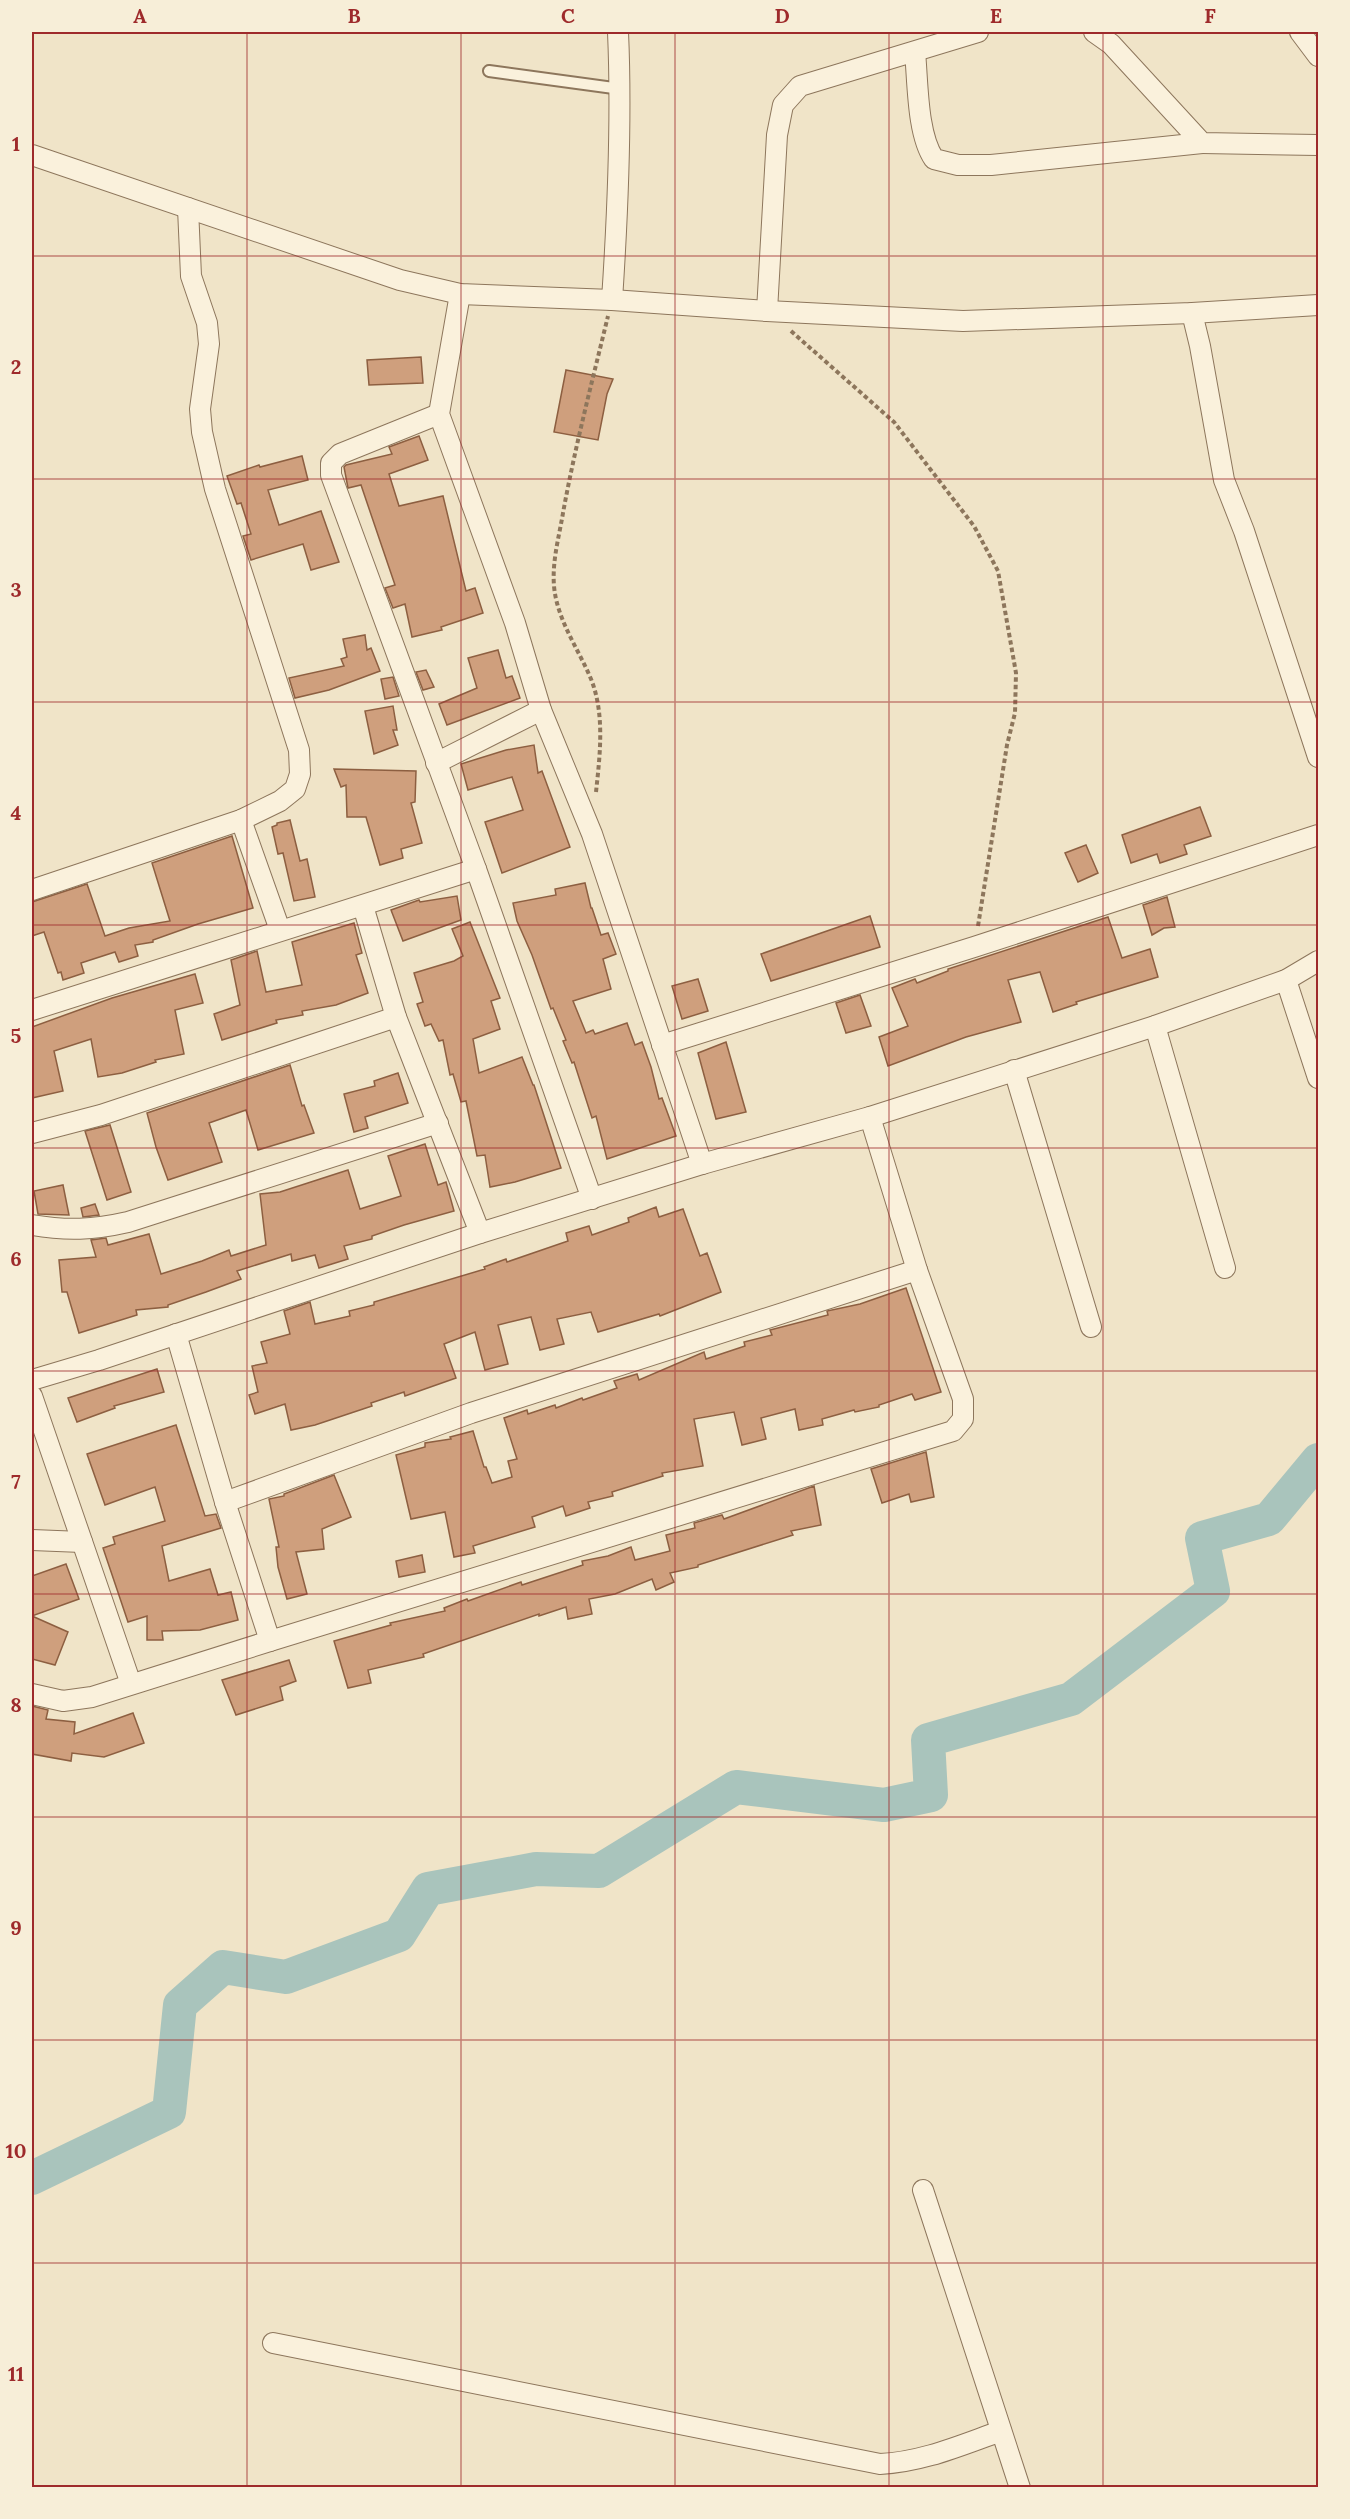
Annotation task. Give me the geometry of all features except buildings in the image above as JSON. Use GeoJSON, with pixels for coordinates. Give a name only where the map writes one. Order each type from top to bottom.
{"type":"FeatureCollection","features":[{"type":"Feature","properties":{"kind":"street"},"geometry":{"type":"LineString","coordinates":[[612,300],[620,172],[621,89],[618,32]]}},
{"type":"Feature","properties":{"kind":"street"},"geometry":{"type":"LineString","coordinates":[[767,312],[777,135],[783,105],[800,86],[978,32]]}},
{"type":"Feature","properties":{"kind":"street"},"geometry":{"type":"LineString","coordinates":[[1094,32],[1111,44],[1202,143]]}},
{"type":"Feature","properties":{"kind":"street"},"geometry":{"type":"LineString","coordinates":[[1300,32],[1318,56]]}},
{"type":"Feature","properties":{"kind":"street"},"geometry":{"type":"LineString","coordinates":[[915,52],[927,149],[934,159],[958,165],[991,165],[1202,143],[1318,145]]}},
{"type":"Feature","properties":{"kind":"street"},"geometry":{"type":"LineString","coordinates":[[32,155],[400,279],[460,294],[612,300],[767,312],[963,321],[1192,313],[1318,305]]}},
{"type":"Feature","properties":{"kind":"street"},"geometry":{"type":"LineString","coordinates":[[32,890],[241,820],[280,801],[295,789],[300,774],[299,750],[215,489],[202,432],[200,409],[209,344],[207,323],[191,276],[188,208]]}},
{"type":"Feature","properties":{"kind":"street"},"geometry":{"type":"LineString","coordinates":[[460,294],[439,414],[515,623],[542,710],[591,834],[702,1164]]}},
{"type":"Feature","properties":{"kind":"street"},"geometry":{"type":"LineString","coordinates":[[1192,313],[1224,480],[1244,531],[1318,757]]}},
{"type":"Feature","properties":{"kind":"street"},"geometry":{"type":"LineString","coordinates":[[439,414],[340,453],[331,463],[331,475],[476,869],[592,1198]]}},
{"type":"Feature","properties":{"kind":"street"},"geometry":{"type":"LineString","coordinates":[[436,763],[542,710]]}},
{"type":"Feature","properties":{"kind":"street"},"geometry":{"type":"LineString","coordinates":[[241,820],[280,930]]}},
{"type":"Feature","properties":{"kind":"street"},"geometry":{"type":"LineString","coordinates":[[662,1045],[1318,835]]}},
{"type":"Feature","properties":{"kind":"street"},"geometry":{"type":"LineString","coordinates":[[32,1010],[476,869]]}},
{"type":"Feature","properties":{"kind":"street"},"geometry":{"type":"LineString","coordinates":[[363,906],[396,1017],[480,1233]]}},
{"type":"Feature","properties":{"kind":"street"},"geometry":{"type":"LineString","coordinates":[[32,1380],[480,1233],[702,1164],[870,1117],[1155,1026],[1286,980],[1318,961]]}},
{"type":"Feature","properties":{"kind":"street"},"geometry":{"type":"LineString","coordinates":[[1286,980],[1318,1078]]}},
{"type":"Feature","properties":{"kind":"street"},"geometry":{"type":"LineString","coordinates":[[32,1133],[101,1115],[396,1017]]}},
{"type":"Feature","properties":{"kind":"street"},"geometry":{"type":"LineString","coordinates":[[1155,1026],[1225,1268]]}},
{"type":"Feature","properties":{"kind":"street"},"geometry":{"type":"LineString","coordinates":[[1014,1070],[1091,1327]]}},
{"type":"Feature","properties":{"kind":"street"},"geometry":{"type":"LineString","coordinates":[[32,1694],[63,1701],[92,1697],[953,1431],[963,1419],[963,1399],[917,1270],[870,1117]]}},
{"type":"Feature","properties":{"kind":"street"},"geometry":{"type":"LineString","coordinates":[[32,1225],[56,1229],[96,1229],[128,1222],[438,1123]]}},
{"type":"Feature","properties":{"kind":"street"},"geometry":{"type":"LineString","coordinates":[[225,1502],[471,1413],[917,1270]]}},
{"type":"Feature","properties":{"kind":"street"},"geometry":{"type":"LineString","coordinates":[[176,1334],[225,1502],[270,1641]]}},
{"type":"Feature","properties":{"kind":"street"},"geometry":{"type":"LineString","coordinates":[[32,1396],[131,1684]]}},
{"type":"Feature","properties":{"kind":"street"},"geometry":{"type":"LineString","coordinates":[[32,1540],[82,1542]]}},
{"type":"Feature","properties":{"kind":"street"},"geometry":{"type":"LineString","coordinates":[[923,2190],[1020,2487]]}},
{"type":"Feature","properties":{"kind":"street"},"geometry":{"type":"LineString","coordinates":[[273,2343],[880,2464],[903,2463],[927,2458],[1001,2431]]}},
{"type":"Feature","properties":{"kind":"lane"},"geometry":{"type":"LineString","coordinates":[[489,71],[621,89]]}},
{"type":"Feature","properties":{"kind":"path"},"geometry":{"type":"LineString","coordinates":[[595,803],[600,761],[599,710],[591,680],[566,632],[554,587],[555,558],[571,468],[612,300]]}},
{"type":"Feature","properties":{"kind":"path"},"geometry":{"type":"LineString","coordinates":[[767,312],[817,351],[894,422],[974,526],[998,571],[1016,673],[1015,713],[1007,745],[974,947]]}},
{"type":"Feature","properties":{"kind":"waterway"},"geometry":{"type":"LineString","coordinates":[[32,2178],[169,2112],[180,2005],[223,1967],[286,1977],[399,1935],[428,1889],[536,1869],[599,1871],[736,1787],[884,1805],[931,1795],[928,1740],[1071,1699],[1213,1591],[1202,1538],[1269,1519],[1318,1460]]}}]}
